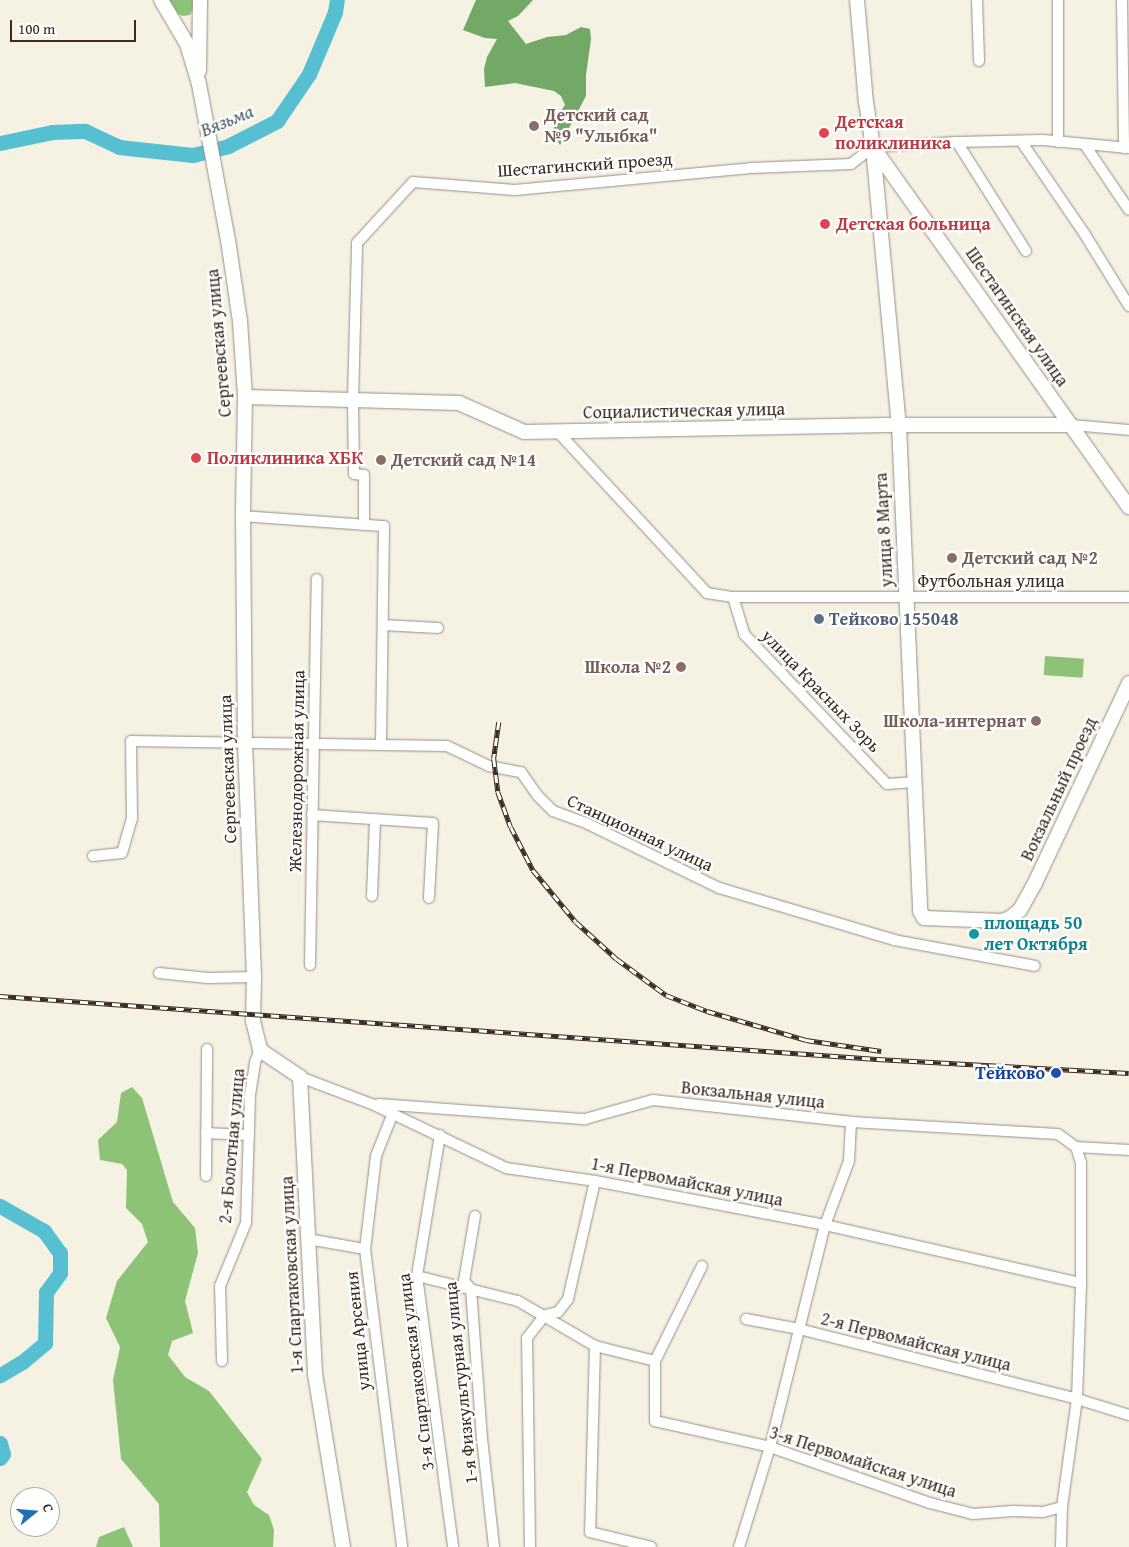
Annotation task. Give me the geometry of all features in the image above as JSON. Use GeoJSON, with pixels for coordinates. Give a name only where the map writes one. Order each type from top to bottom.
{"type":"FeatureCollection","features":[{"type":"Feature","properties":{"kind":"street"},"geometry":{"type":"LineString","coordinates":[[161,0],[180,30],[199,84]]}},
{"type":"Feature","properties":{"kind":"street"},"geometry":{"type":"LineString","coordinates":[[199,84],[200,0]]}},
{"type":"Feature","properties":{"kind":"street","name":"Шестагинская улица"},"geometry":{"type":"LineString","coordinates":[[857,0],[866,102],[873,147],[1129,507]]}},
{"type":"Feature","properties":{"kind":"street"},"geometry":{"type":"LineString","coordinates":[[977,0],[979,61]]}},
{"type":"Feature","properties":{"kind":"street"},"geometry":{"type":"LineString","coordinates":[[1058,0],[1058,142]]}},
{"type":"Feature","properties":{"kind":"street"},"geometry":{"type":"LineString","coordinates":[[873,147],[1021,140],[1126,148],[1122,0]]}},
{"type":"Feature","properties":{"kind":"street"},"geometry":{"type":"LineString","coordinates":[[180,30],[192,29],[200,23]]}},
{"type":"Feature","properties":{"kind":"street","name":"Сергеевская улица"},"geometry":{"type":"LineString","coordinates":[[199,84],[240,321],[245,397],[243,516],[244,743],[254,977],[253,1021],[260,1050]]}},
{"type":"Feature","properties":{"kind":"street"},"geometry":{"type":"LineString","coordinates":[[1021,140],[1084,234],[1129,306]]}},
{"type":"Feature","properties":{"kind":"street"},"geometry":{"type":"LineString","coordinates":[[957,142],[1026,251]]}},
{"type":"Feature","properties":{"kind":"street"},"geometry":{"type":"LineString","coordinates":[[1085,145],[1129,210]]}},
{"type":"Feature","properties":{"kind":"street","name":"Шестагинский проезд"},"geometry":{"type":"LineString","coordinates":[[353,400],[357,243],[413,182],[515,190],[751,168],[851,164],[873,147]]}},
{"type":"Feature","properties":{"kind":"street","name":"улица 8 Марта"},"geometry":{"type":"LineString","coordinates":[[873,147],[899,426],[920,911]]}},
{"type":"Feature","properties":{"kind":"street","name":"Социалистическая улица"},"geometry":{"type":"LineString","coordinates":[[245,397],[459,403],[524,432],[1071,425],[1129,430]]}},
{"type":"Feature","properties":{"kind":"street"},"geometry":{"type":"LineString","coordinates":[[353,400],[354,474],[364,475],[364,524]]}},
{"type":"Feature","properties":{"kind":"street"},"geometry":{"type":"LineString","coordinates":[[556,431],[707,593],[733,597]]}},
{"type":"Feature","properties":{"kind":"street"},"geometry":{"type":"LineString","coordinates":[[243,516],[384,526],[381,744]]}},
{"type":"Feature","properties":{"kind":"street","name":"Железнодорожная улица"},"geometry":{"type":"LineString","coordinates":[[310,964],[316,579]]}},
{"type":"Feature","properties":{"kind":"street","name":"Футбольная улица"},"geometry":{"type":"LineString","coordinates":[[733,597],[1129,597]]}},
{"type":"Feature","properties":{"kind":"street","name":"улица Красных Зорь"},"geometry":{"type":"LineString","coordinates":[[733,597],[744,634],[887,784],[914,782]]}},
{"type":"Feature","properties":{"kind":"street"},"geometry":{"type":"LineString","coordinates":[[383,625],[438,628]]}},
{"type":"Feature","properties":{"kind":"street","name":"Вокзальный проезд"},"geometry":{"type":"LineString","coordinates":[[920,911],[924,918],[928,919],[1002,920],[1010,918],[1020,910],[1039,876],[1129,683]]}},
{"type":"Feature","properties":{"kind":"street","name":"Станционная улица"},"geometry":{"type":"LineString","coordinates":[[93,856],[122,853],[132,819],[131,741],[447,746],[489,766],[521,772],[538,796],[553,811],[588,824],[719,888],[894,940],[1034,966]]}},
{"type":"Feature","properties":{"kind":"street"},"geometry":{"type":"LineString","coordinates":[[312,815],[433,823],[429,898]]}},
{"type":"Feature","properties":{"kind":"street"},"geometry":{"type":"LineString","coordinates":[[372,896],[375,820]]}},
{"type":"Feature","properties":{"kind":"street"},"geometry":{"type":"LineString","coordinates":[[160,973],[208,978],[254,977]]}},
{"type":"Feature","properties":{"kind":"street"},"geometry":{"type":"LineString","coordinates":[[206,1176],[207,1049]]}},
{"type":"Feature","properties":{"kind":"street"},"geometry":{"type":"LineString","coordinates":[[260,1050],[300,1077]]}},
{"type":"Feature","properties":{"kind":"street","name":"2-я Болотная улица"},"geometry":{"type":"LineString","coordinates":[[222,1361],[220,1286],[246,1223],[250,1095],[255,1062],[260,1050]]}},
{"type":"Feature","properties":{"kind":"street","name":"1-я Первомайская улица"},"geometry":{"type":"LineString","coordinates":[[300,1077],[393,1113],[506,1168],[595,1181],[825,1224],[1081,1283]]}},
{"type":"Feature","properties":{"kind":"street","name":"1-я Спартаковская улица"},"geometry":{"type":"LineString","coordinates":[[300,1077],[315,1374],[343,1547]]}},
{"type":"Feature","properties":{"kind":"street","name":"Вокзальная улица"},"geometry":{"type":"LineString","coordinates":[[372,1104],[585,1119],[653,1100],[851,1122],[1058,1134],[1076,1147],[1129,1150]]}},
{"type":"Feature","properties":{"kind":"street","name":"улица Арсения"},"geometry":{"type":"LineString","coordinates":[[393,1113],[376,1156],[365,1249],[402,1547]]}},
{"type":"Feature","properties":{"kind":"street"},"geometry":{"type":"LineString","coordinates":[[739,1547],[770,1446],[825,1224],[849,1161],[851,1122]]}},
{"type":"Feature","properties":{"kind":"street"},"geometry":{"type":"LineString","coordinates":[[206,1133],[248,1136]]}},
{"type":"Feature","properties":{"kind":"street","name":"3-я Спартаковская улица"},"geometry":{"type":"LineString","coordinates":[[440,1135],[417,1276],[453,1547]]}},
{"type":"Feature","properties":{"kind":"street"},"geometry":{"type":"LineString","coordinates":[[1062,1547],[1062,1507],[1077,1399],[1081,1283],[1081,1163],[1076,1147]]}},
{"type":"Feature","properties":{"kind":"street"},"geometry":{"type":"LineString","coordinates":[[530,1547],[527,1338],[546,1315],[558,1312],[568,1299],[595,1181]]}},
{"type":"Feature","properties":{"kind":"street","name":"1-я Физкультурная улица"},"geometry":{"type":"LineString","coordinates":[[475,1216],[464,1280],[471,1289],[482,1438],[494,1547]]}},
{"type":"Feature","properties":{"kind":"street"},"geometry":{"type":"LineString","coordinates":[[308,1239],[365,1249]]}},
{"type":"Feature","properties":{"kind":"street"},"geometry":{"type":"LineString","coordinates":[[417,1276],[518,1301],[546,1315],[594,1346],[655,1361],[702,1266]]}},
{"type":"Feature","properties":{"kind":"street","name":"2-я Первомайская улица"},"geometry":{"type":"LineString","coordinates":[[746,1319],[799,1329],[1077,1399],[1129,1415]]}},
{"type":"Feature","properties":{"kind":"street"},"geometry":{"type":"LineString","coordinates":[[594,1346],[590,1532],[651,1547]]}},
{"type":"Feature","properties":{"kind":"street","name":"3-я Первомайская улица"},"geometry":{"type":"LineString","coordinates":[[655,1361],[655,1421],[770,1446],[930,1503],[973,1514],[1012,1511],[1043,1512],[1062,1507]]}},
{"type":"Feature","properties":{"kind":"green space"},"geometry":{"type":"Polygon","coordinates":[[[169,0],[193,0],[193,9],[190,15],[183,16],[178,14],[169,0]]]}},
{"type":"Feature","properties":{"kind":"green space"},"geometry":{"type":"Polygon","coordinates":[[[476,0],[533,0],[518,16],[508,21],[526,44],[547,37],[566,35],[581,27],[590,29],[591,39],[586,75],[586,96],[560,145],[553,133],[556,118],[565,105],[561,96],[554,91],[515,83],[485,87],[484,69],[487,57],[497,39],[485,38],[463,30],[476,0]]]}},
{"type":"Feature","properties":{"kind":"green space"},"geometry":{"type":"Polygon","coordinates":[[[1045,656],[1084,659],[1083,678],[1044,675],[1045,656]]]}},
{"type":"Feature","properties":{"kind":"green space"},"geometry":{"type":"Polygon","coordinates":[[[132,1087],[142,1098],[173,1202],[195,1228],[198,1253],[185,1301],[193,1333],[172,1341],[168,1355],[185,1377],[209,1391],[262,1459],[247,1492],[254,1505],[269,1515],[274,1530],[273,1547],[160,1547],[159,1504],[121,1459],[113,1380],[120,1347],[106,1318],[117,1281],[148,1242],[142,1224],[126,1208],[127,1170],[122,1164],[100,1160],[98,1140],[117,1122],[121,1093],[132,1087]]]}},
{"type":"Feature","properties":{"kind":"green space"},"geometry":{"type":"Polygon","coordinates":[[[124,1527],[133,1547],[96,1547],[99,1537],[124,1527]]]}},
{"type":"Feature","properties":{"kind":"waterway","name":"Вязьма"},"geometry":{"type":"LineString","coordinates":[[0,143],[52,132],[85,131],[119,147],[193,155],[228,146],[277,121],[309,74],[335,12],[337,0]]}},
{"type":"Feature","properties":{"kind":"waterway","name":"Вязьма"},"geometry":{"type":"LineString","coordinates":[[0,1206],[44,1231],[60,1253],[60,1273],[46,1292],[45,1343],[22,1362],[0,1375]]}},
{"type":"Feature","properties":{"kind":"waterway","name":"Вязьма"},"geometry":{"type":"LineString","coordinates":[[0,1443],[3,1454],[0,1458]]}},
{"type":"Feature","properties":{"kind":"railway"},"geometry":{"type":"LineString","coordinates":[[499,722],[494,759],[498,792],[511,827],[533,870],[576,922],[617,959],[666,995],[707,1011],[806,1040],[881,1051]]}},
{"type":"Feature","properties":{"kind":"railway"},"geometry":{"type":"LineString","coordinates":[[0,996],[877,1059],[1129,1073]]}},
{"type":"Feature","properties":{"kind":"place","name":"Детский сад №9 \"Улыбка\""},"geometry":{"type":"Point","coordinates":[534,126]}},
{"type":"Feature","properties":{"kind":"place","name":"Детская поликлиника"},"geometry":{"type":"Point","coordinates":[824,133]}},
{"type":"Feature","properties":{"kind":"place","name":"Детская больница"},"geometry":{"type":"Point","coordinates":[825,224]}},
{"type":"Feature","properties":{"kind":"place","name":"Поликлиника ХБК"},"geometry":{"type":"Point","coordinates":[196,458]}},
{"type":"Feature","properties":{"kind":"place","name":"Детский сад №14"},"geometry":{"type":"Point","coordinates":[381,460]}},
{"type":"Feature","properties":{"kind":"place","name":"Детский сад №2"},"geometry":{"type":"Point","coordinates":[952,558]}},
{"type":"Feature","properties":{"kind":"place","name":"Тейково 155048"},"geometry":{"type":"Point","coordinates":[819,619]}},
{"type":"Feature","properties":{"kind":"place","name":"Школа №2"},"geometry":{"type":"Point","coordinates":[681,667]}},
{"type":"Feature","properties":{"kind":"place","name":"Школа-интернат"},"geometry":{"type":"Point","coordinates":[1036,721]}},
{"type":"Feature","properties":{"kind":"place","name":"площадь 50 лет Октября"},"geometry":{"type":"Point","coordinates":[974,934]}},
{"type":"Feature","properties":{"kind":"place","name":"Тейково"},"geometry":{"type":"Point","coordinates":[1056,1073]}}]}
